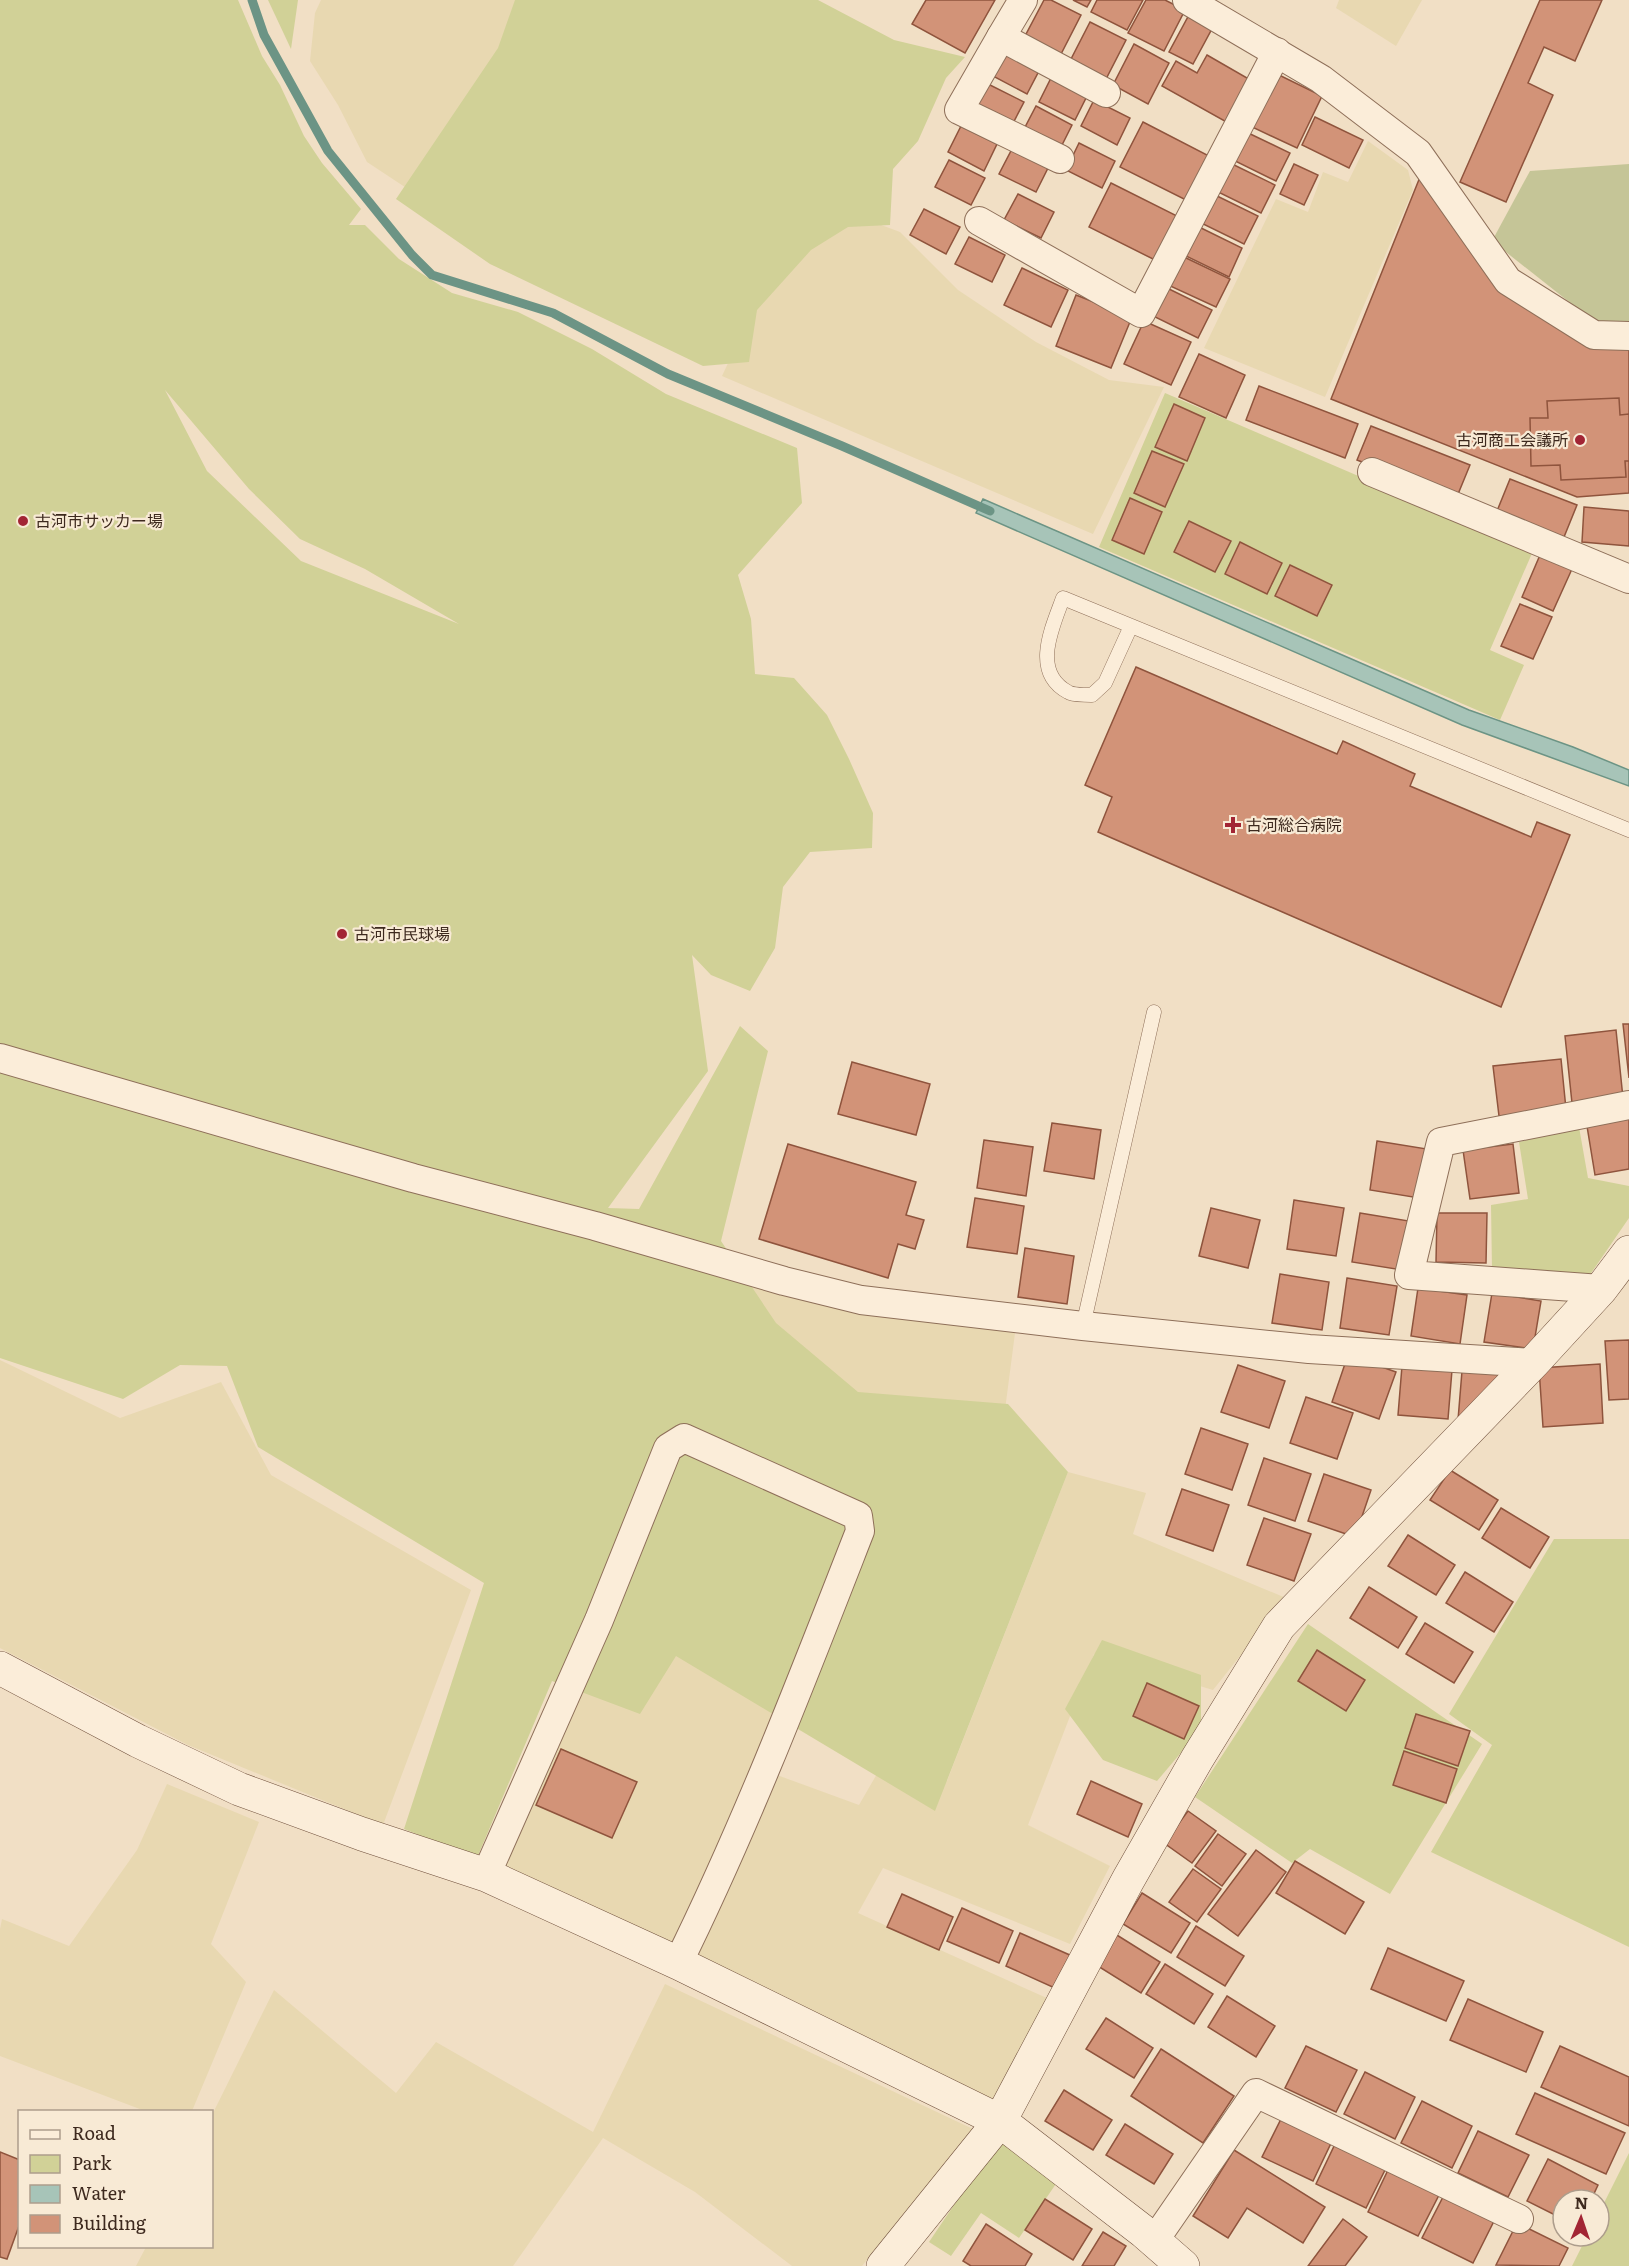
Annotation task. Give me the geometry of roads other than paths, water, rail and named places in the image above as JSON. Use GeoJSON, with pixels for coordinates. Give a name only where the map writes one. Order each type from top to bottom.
{"type":"FeatureCollection","features":[{"type":"Feature","properties":{"kind":"street"},"geometry":{"type":"LineString","coordinates":[[1023,0],[959,110],[1060,159]]}},
{"type":"Feature","properties":{"kind":"street"},"geometry":{"type":"LineString","coordinates":[[1187,0],[1321,79],[1418,153],[1508,281],[1594,335],[1629,336]]}},
{"type":"Feature","properties":{"kind":"street"},"geometry":{"type":"LineString","coordinates":[[1001,37],[1106,93]]}},
{"type":"Feature","properties":{"kind":"street"},"geometry":{"type":"LineString","coordinates":[[979,221],[1141,313],[1277,52]]}},
{"type":"Feature","properties":{"kind":"street"},"geometry":{"type":"LineString","coordinates":[[1372,472],[1629,579]]}},
{"type":"Feature","properties":{"kind":"street"},"geometry":{"type":"LineString","coordinates":[[0,1058],[413,1178],[595,1226],[806,1287],[861,1300],[1309,1349],[1533,1363]]}},
{"type":"Feature","properties":{"kind":"street"},"geometry":{"type":"LineString","coordinates":[[1601,1289],[1409,1275],[1441,1142],[1629,1105]]}},
{"type":"Feature","properties":{"kind":"street"},"geometry":{"type":"LineString","coordinates":[[884,2266],[1000,2121],[1128,1880],[1197,1759],[1280,1626],[1533,1363],[1601,1289],[1629,1252]]}},
{"type":"Feature","properties":{"kind":"street"},"geometry":{"type":"LineString","coordinates":[[486,1875],[599,1620],[668,1448],[684,1438],[858,1516],[860,1531],[794,1699],[719,1881],[678,1964]]}},
{"type":"Feature","properties":{"kind":"street"},"geometry":{"type":"LineString","coordinates":[[0,1668],[138,1741],[239,1789],[362,1834],[486,1875],[678,1964],[1000,2121],[1183,2266]]}},
{"type":"Feature","properties":{"kind":"street"},"geometry":{"type":"LineString","coordinates":[[1154,2241],[1256,2093],[1518,2218]]}},
{"type":"Feature","properties":{"kind":"lane"},"geometry":{"type":"LineString","coordinates":[[1131,626],[1105,683],[1092,695],[1070,693],[1053,680],[1046,663],[1049,634],[1063,598],[1629,830]]}},
{"type":"Feature","properties":{"kind":"lane"},"geometry":{"type":"LineString","coordinates":[[1083,1326],[1154,1012]]}},
{"type":"Feature","properties":{"kind":"water"},"geometry":{"type":"Polygon","coordinates":[[[983,499],[1469,710],[1573,747],[1629,770],[1629,786],[1462,725],[976,513],[983,499]]]}},
{"type":"Feature","properties":{"kind":"waterway"},"geometry":{"type":"LineString","coordinates":[[252,0],[264,35],[328,151],[412,255],[432,275],[553,313],[668,374],[842,446],[990,511]]}},
{"type":"Feature","properties":{"kind":"place","name":"古河商工会議所"},"geometry":{"type":"Point","coordinates":[1580,440]}},
{"type":"Feature","properties":{"kind":"place","name":"古河市サッカー場"},"geometry":{"type":"Point","coordinates":[23,521]}},
{"type":"Feature","properties":{"kind":"place","name":"古河総合病院"},"geometry":{"type":"Point","coordinates":[1233,825]}},
{"type":"Feature","properties":{"kind":"place","name":"古河市民球場"},"geometry":{"type":"Point","coordinates":[342,934]}}]}
